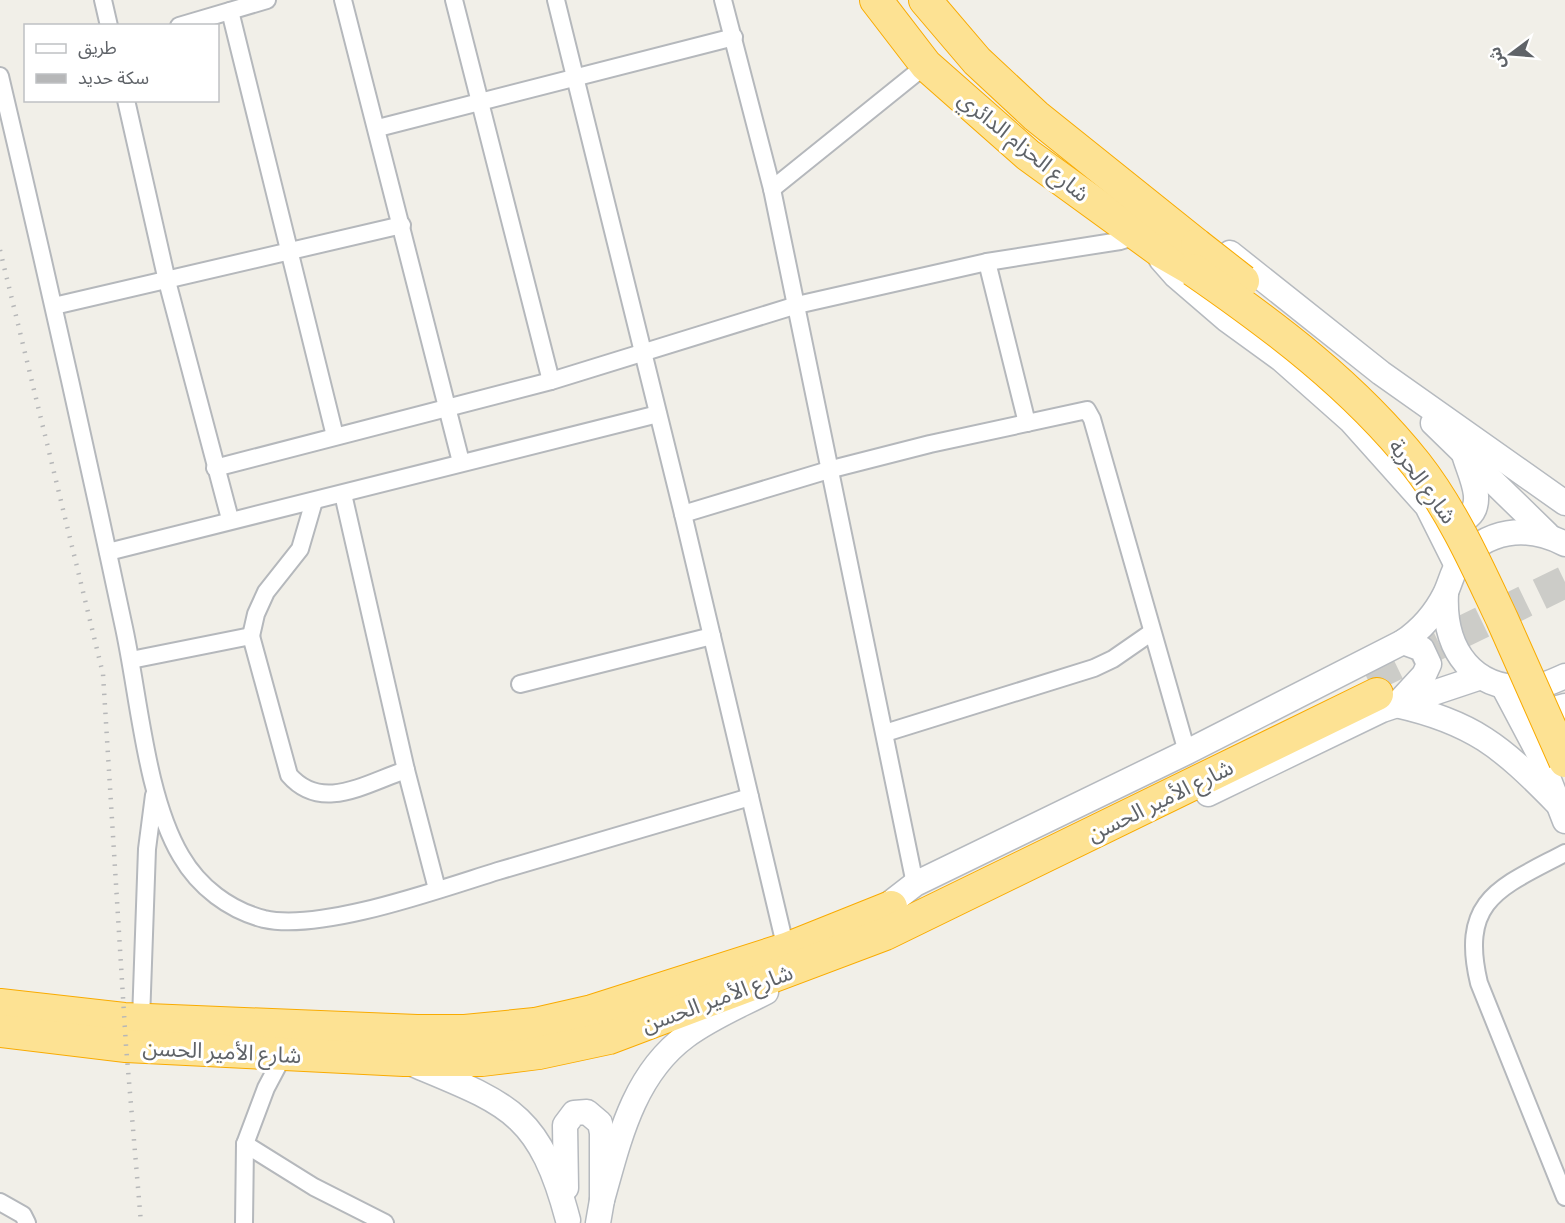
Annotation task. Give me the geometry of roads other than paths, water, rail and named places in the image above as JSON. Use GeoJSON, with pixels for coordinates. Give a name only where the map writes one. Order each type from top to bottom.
{"type":"FeatureCollection","features":[{"type":"Feature","properties":{"kind":"highway","name":"شارع الحزام الدائري"},"geometry":{"type":"LineString","coordinates":[[876,0],[926,65],[1028,155],[1153,234],[1195,257]]}},
{"type":"Feature","properties":{"kind":"highway","name":"شارع الحزام الدائري"},"geometry":{"type":"LineString","coordinates":[[925,0],[977,61],[1036,116],[1153,234]]}},
{"type":"Feature","properties":{"kind":"highway","name":"شارع الحرية"},"geometry":{"type":"LineString","coordinates":[[1195,257],[1313,335],[1376,393],[1411,432],[1433,460],[1475,525],[1565,715]]}},
{"type":"Feature","properties":{"kind":"highway","name":"شارع الحرية"},"geometry":{"type":"LineString","coordinates":[[1195,257],[1340,382],[1416,465],[1459,531],[1479,570],[1552,757]]}},
{"type":"Feature","properties":{"kind":"highway","name":"شارع الأمير الحسن"},"geometry":{"type":"LineString","coordinates":[[0,1005],[284,1054],[404,1060],[482,1060],[539,1053],[609,1038],[838,954],[879,925],[1380,692]]}},
{"type":"Feature","properties":{"kind":"highway","name":"شارع الأمير الحسن"},"geometry":{"type":"LineString","coordinates":[[0,1031],[128,1028],[465,1031],[535,1024],[592,1011],[786,949],[879,925]]}},
{"type":"Feature","properties":{"kind":"main road"},"geometry":{"type":"LineString","coordinates":[[1457,566],[1433,515],[1417,493],[1351,421],[1281,359],[1226,319],[1176,276],[1161,260],[1153,234],[1214,241],[1382,373],[1565,503]]}},
{"type":"Feature","properties":{"kind":"main road"},"geometry":{"type":"LineString","coordinates":[[1382,373],[1463,453],[1556,539]]}},
{"type":"Feature","properties":{"kind":"main road"},"geometry":{"type":"LineString","coordinates":[[1433,515],[1455,523],[1465,519],[1474,511],[1477,501],[1463,453]]}},
{"type":"Feature","properties":{"kind":"main road"},"geometry":{"type":"LineString","coordinates":[[879,925],[915,884],[1187,752],[1403,642],[1433,615],[1446,593],[1457,566],[1474,547],[1496,535],[1522,530],[1556,539]]}},
{"type":"Feature","properties":{"kind":"main road"},"geometry":{"type":"LineString","coordinates":[[1446,593],[1444,617],[1450,640],[1463,661],[1481,677],[1503,686],[1536,687],[1565,676]]}},
{"type":"Feature","properties":{"kind":"main road"},"geometry":{"type":"LineString","coordinates":[[1380,692],[1425,675],[1429,664],[1422,649],[1403,642]]}},
{"type":"Feature","properties":{"kind":"main road"},"geometry":{"type":"LineString","coordinates":[[1380,692],[1481,677]]}},
{"type":"Feature","properties":{"kind":"main road"},"geometry":{"type":"LineString","coordinates":[[1503,686],[1552,757]]}},
{"type":"Feature","properties":{"kind":"main road"},"geometry":{"type":"LineString","coordinates":[[1380,692],[1444,717],[1493,743],[1516,761],[1560,811]]}},
{"type":"Feature","properties":{"kind":"main road"},"geometry":{"type":"LineString","coordinates":[[1560,811],[1552,757],[1539,729],[1552,710],[1565,706]]}},
{"type":"Feature","properties":{"kind":"main road"},"geometry":{"type":"LineString","coordinates":[[600,1211],[623,1126],[648,1075],[667,1052],[686,1036],[713,1019],[838,954]]}},
{"type":"Feature","properties":{"kind":"main road"},"geometry":{"type":"LineString","coordinates":[[404,1060],[481,1093],[513,1112],[532,1131],[550,1163],[568,1222]]}},
{"type":"Feature","properties":{"kind":"main road"},"geometry":{"type":"LineString","coordinates":[[568,1222],[563,1136],[568,1118],[574,1113],[587,1112],[600,1123],[600,1211]]}},
{"type":"Feature","properties":{"kind":"street"},"geometry":{"type":"LineString","coordinates":[[103,0],[109,24]]}},
{"type":"Feature","properties":{"kind":"street"},"geometry":{"type":"LineString","coordinates":[[186,24],[267,0]]}},
{"type":"Feature","properties":{"kind":"street"},"geometry":{"type":"LineString","coordinates":[[343,0],[378,128],[461,462]]}},
{"type":"Feature","properties":{"kind":"street"},"geometry":{"type":"LineString","coordinates":[[454,0],[551,381]]}},
{"type":"Feature","properties":{"kind":"street"},"geometry":{"type":"LineString","coordinates":[[556,0],[683,514],[786,949]]}},
{"type":"Feature","properties":{"kind":"street"},"geometry":{"type":"LineString","coordinates":[[723,0],[772,189],[832,469],[915,884]]}},
{"type":"Feature","properties":{"kind":"street"},"geometry":{"type":"LineString","coordinates":[[230,11],[334,436]]}},
{"type":"Feature","properties":{"kind":"street"},"geometry":{"type":"LineString","coordinates":[[378,128],[734,37]]}},
{"type":"Feature","properties":{"kind":"street"},"geometry":{"type":"LineString","coordinates":[[772,189],[926,65]]}},
{"type":"Feature","properties":{"kind":"street"},"geometry":{"type":"LineString","coordinates":[[0,76],[108,552],[155,791],[167,827],[181,856],[195,876],[220,900],[246,913],[292,922],[377,907],[750,796]]}},
{"type":"Feature","properties":{"kind":"street"},"geometry":{"type":"LineString","coordinates":[[126,102],[167,281],[230,519]]}},
{"type":"Feature","properties":{"kind":"street"},"geometry":{"type":"LineString","coordinates":[[54,306],[402,225]]}},
{"type":"Feature","properties":{"kind":"street"},"geometry":{"type":"LineString","coordinates":[[215,468],[551,381],[797,305],[987,262],[1153,234]]}},
{"type":"Feature","properties":{"kind":"street"},"geometry":{"type":"LineString","coordinates":[[987,262],[1026,423]]}},
{"type":"Feature","properties":{"kind":"street"},"geometry":{"type":"LineString","coordinates":[[683,514],[832,469],[1079,410],[1090,413],[1187,752]]}},
{"type":"Feature","properties":{"kind":"street"},"geometry":{"type":"LineString","coordinates":[[108,552],[230,519],[343,494],[461,462],[658,414]]}},
{"type":"Feature","properties":{"kind":"street"},"geometry":{"type":"LineString","coordinates":[[343,494],[406,770],[437,890]]}},
{"type":"Feature","properties":{"kind":"street"},"geometry":{"type":"LineString","coordinates":[[314,501],[300,549],[266,592],[256,614],[251,636],[289,775],[297,784],[317,795],[331,795],[406,770]]}},
{"type":"Feature","properties":{"kind":"street"},"geometry":{"type":"LineString","coordinates":[[885,733],[1094,668],[1113,659],[1152,632]]}},
{"type":"Feature","properties":{"kind":"street"},"geometry":{"type":"LineString","coordinates":[[131,660],[251,636]]}},
{"type":"Feature","properties":{"kind":"street"},"geometry":{"type":"LineString","coordinates":[[520,684],[712,636]]}},
{"type":"Feature","properties":{"kind":"street"},"geometry":{"type":"LineString","coordinates":[[128,1028],[155,791]]}},
{"type":"Feature","properties":{"kind":"street"},"geometry":{"type":"LineString","coordinates":[[1565,853],[1500,888],[1482,908],[1474,930],[1475,968],[1479,983],[1565,1197]]}},
{"type":"Feature","properties":{"kind":"street"},"geometry":{"type":"LineString","coordinates":[[244,1223],[245,1144],[266,1088],[284,1054]]}},
{"type":"Feature","properties":{"kind":"street"},"geometry":{"type":"LineString","coordinates":[[245,1144],[314,1187],[385,1223]]}},
{"type":"Feature","properties":{"kind":"street"},"geometry":{"type":"LineString","coordinates":[[0,1202],[22,1215],[27,1223]]}},
{"type":"Feature","properties":{"kind":"tunnel"},"geometry":{"type":"LineString","coordinates":[[1367,678],[1565,582]]}},
{"type":"Feature","properties":{"kind":"railway"},"geometry":{"type":"LineString","coordinates":[[0,250],[103,674],[126,1046],[141,1223]]}}]}
